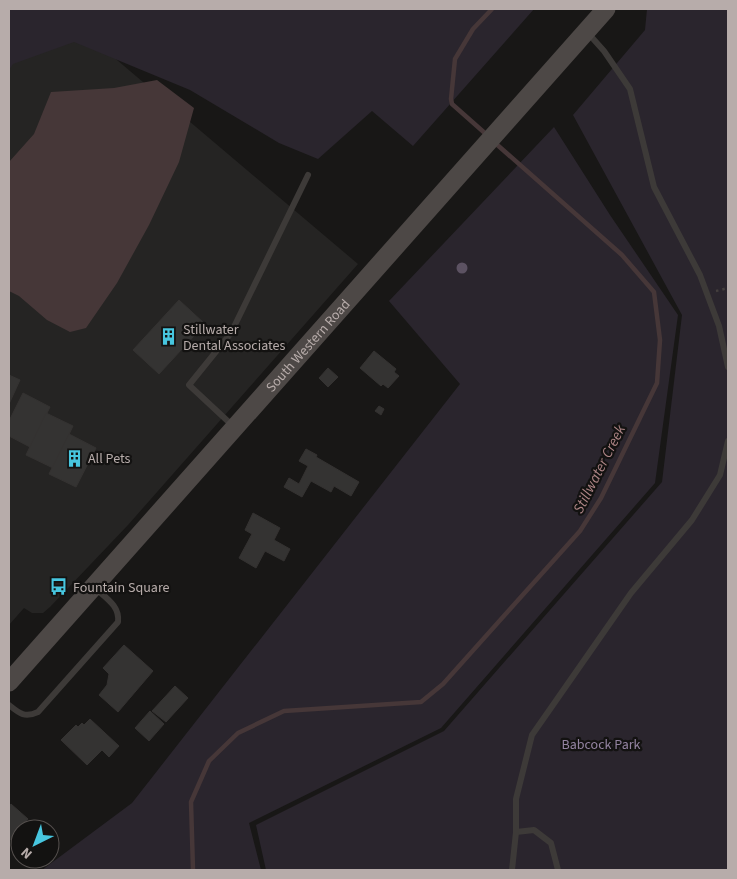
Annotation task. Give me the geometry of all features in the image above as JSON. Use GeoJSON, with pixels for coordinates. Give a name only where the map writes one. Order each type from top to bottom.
{"type":"FeatureCollection","features":[{"type":"Feature","properties":{"kind":"main road","name":"South Western Road"},"geometry":{"type":"LineString","coordinates":[[9,682],[606,9]]}},
{"type":"Feature","properties":{"kind":"lane"},"geometry":{"type":"LineString","coordinates":[[586,31],[604,51],[630,89],[654,187],[700,275],[719,326],[728,367]]}},
{"type":"Feature","properties":{"kind":"lane"},"geometry":{"type":"LineString","coordinates":[[236,428],[189,385],[231,333],[308,175]]}},
{"type":"Feature","properties":{"kind":"lane"},"geometry":{"type":"LineString","coordinates":[[512,870],[516,832],[516,798],[532,734],[632,593],[692,520],[720,475],[728,441]]}},
{"type":"Feature","properties":{"kind":"lane"},"geometry":{"type":"LineString","coordinates":[[9,705],[21,715],[29,717],[38,712],[118,622],[119,614],[115,606],[94,588]]}},
{"type":"Feature","properties":{"kind":"lane"},"geometry":{"type":"LineString","coordinates":[[516,832],[534,830],[551,843],[558,870]]}},
{"type":"Feature","properties":{"kind":"shaded area","name":"Fountain Square"},"geometry":{"type":"Polygon","coordinates":[[[58,10],[358,264],[128,525],[50,607],[43,613],[32,613],[24,608],[9,625],[9,62],[58,10]]]}},
{"type":"Feature","properties":{"kind":"shaded area"},"geometry":{"type":"Polygon","coordinates":[[[157,80],[194,108],[179,162],[149,225],[117,283],[86,328],[70,332],[47,320],[19,296],[9,291],[9,162],[34,134],[51,92],[114,88],[157,80]]]}},
{"type":"Feature","properties":{"kind":"green space"},"geometry":{"type":"Polygon","coordinates":[[[9,9],[534,9],[413,146],[372,111],[318,159],[279,143],[190,90],[74,42],[13,64],[9,70],[9,9]]]}},
{"type":"Feature","properties":{"kind":"green space","name":"Babcock Park"},"geometry":{"type":"Polygon","coordinates":[[[647,9],[728,9],[728,870],[266,870],[256,825],[444,731],[662,482],[682,315],[573,115],[645,30],[647,9]]]}},
{"type":"Feature","properties":{"kind":"green space"},"geometry":{"type":"Polygon","coordinates":[[[554,127],[610,215],[678,315],[655,483],[441,728],[249,823],[261,870],[42,870],[60,869],[60,857],[132,803],[460,384],[389,301],[554,127]]]}},
{"type":"Feature","properties":{"kind":"building","name":"Stillwater Dental Associates"},"geometry":{"type":"Polygon","coordinates":[[[179,300],[205,324],[159,374],[133,350],[179,300]]]}},
{"type":"Feature","properties":{"kind":"building"},"geometry":{"type":"Polygon","coordinates":[[[374,351],[396,369],[394,372],[399,376],[388,388],[383,384],[381,386],[360,368],[374,351]]]}},
{"type":"Feature","properties":{"kind":"building"},"geometry":{"type":"Polygon","coordinates":[[[328,368],[338,377],[328,387],[319,378],[328,368]]]}},
{"type":"Feature","properties":{"kind":"building"},"geometry":{"type":"Polygon","coordinates":[[[9,375],[20,380],[9,404],[9,375]]]}},
{"type":"Feature","properties":{"kind":"building"},"geometry":{"type":"Polygon","coordinates":[[[23,393],[50,407],[30,447],[9,436],[9,421],[23,393]]]}},
{"type":"Feature","properties":{"kind":"building"},"geometry":{"type":"Polygon","coordinates":[[[379,406],[384,409],[381,415],[375,411],[379,406]]]}},
{"type":"Feature","properties":{"kind":"building"},"geometry":{"type":"Polygon","coordinates":[[[46,413],[73,426],[53,468],[26,455],[46,413]]]}},
{"type":"Feature","properties":{"kind":"building","name":"All Pets"},"geometry":{"type":"Polygon","coordinates":[[[69,434],[96,448],[76,487],[49,474],[69,434]]]}},
{"type":"Feature","properties":{"kind":"building"},"geometry":{"type":"Polygon","coordinates":[[[306,449],[317,455],[316,457],[359,482],[351,496],[334,486],[331,492],[311,481],[302,497],[284,487],[289,478],[299,484],[308,466],[299,461],[306,449]]]}},
{"type":"Feature","properties":{"kind":"building"},"geometry":{"type":"Polygon","coordinates":[[[253,513],[280,528],[274,540],[290,549],[284,561],[265,551],[256,568],[239,558],[252,534],[245,530],[253,513]]]}},
{"type":"Feature","properties":{"kind":"building"},"geometry":{"type":"Polygon","coordinates":[[[124,645],[153,671],[118,712],[99,695],[107,685],[109,674],[103,668],[124,645]]]}},
{"type":"Feature","properties":{"kind":"building"},"geometry":{"type":"Polygon","coordinates":[[[175,686],[188,698],[166,722],[152,711],[175,686]]]}},
{"type":"Feature","properties":{"kind":"building"},"geometry":{"type":"Polygon","coordinates":[[[150,711],[164,724],[149,741],[135,728],[150,711]]]}},
{"type":"Feature","properties":{"kind":"building"},"geometry":{"type":"Polygon","coordinates":[[[90,719],[119,746],[109,757],[102,750],[87,765],[61,740],[76,725],[78,727],[82,723],[84,725],[90,719]]]}},
{"type":"Feature","properties":{"kind":"building"},"geometry":{"type":"Polygon","coordinates":[[[11,804],[28,819],[10,819],[9,841],[9,807],[11,804]]]}},
{"type":"Feature","properties":{"kind":"waterway","name":"Stillwater Creek"},"geometry":{"type":"LineString","coordinates":[[487,135],[452,104],[451,99],[455,59],[473,29],[492,9]]}},
{"type":"Feature","properties":{"kind":"waterway","name":"Stillwater Creek"},"geometry":{"type":"LineString","coordinates":[[193,870],[191,802],[209,761],[238,733],[284,711],[421,702],[443,684],[580,531],[601,498],[657,383],[660,340],[654,292],[622,255],[494,142]]}},
{"type":"Feature","properties":{"kind":"place","name":"Stillwater Dental Associates"},"geometry":{"type":"Point","coordinates":[169,337]}},
{"type":"Feature","properties":{"kind":"place","name":"All Pets"},"geometry":{"type":"Point","coordinates":[74,458]}},
{"type":"Feature","properties":{"kind":"place","name":"Fountain Square"},"geometry":{"type":"Point","coordinates":[59,587]}}]}
